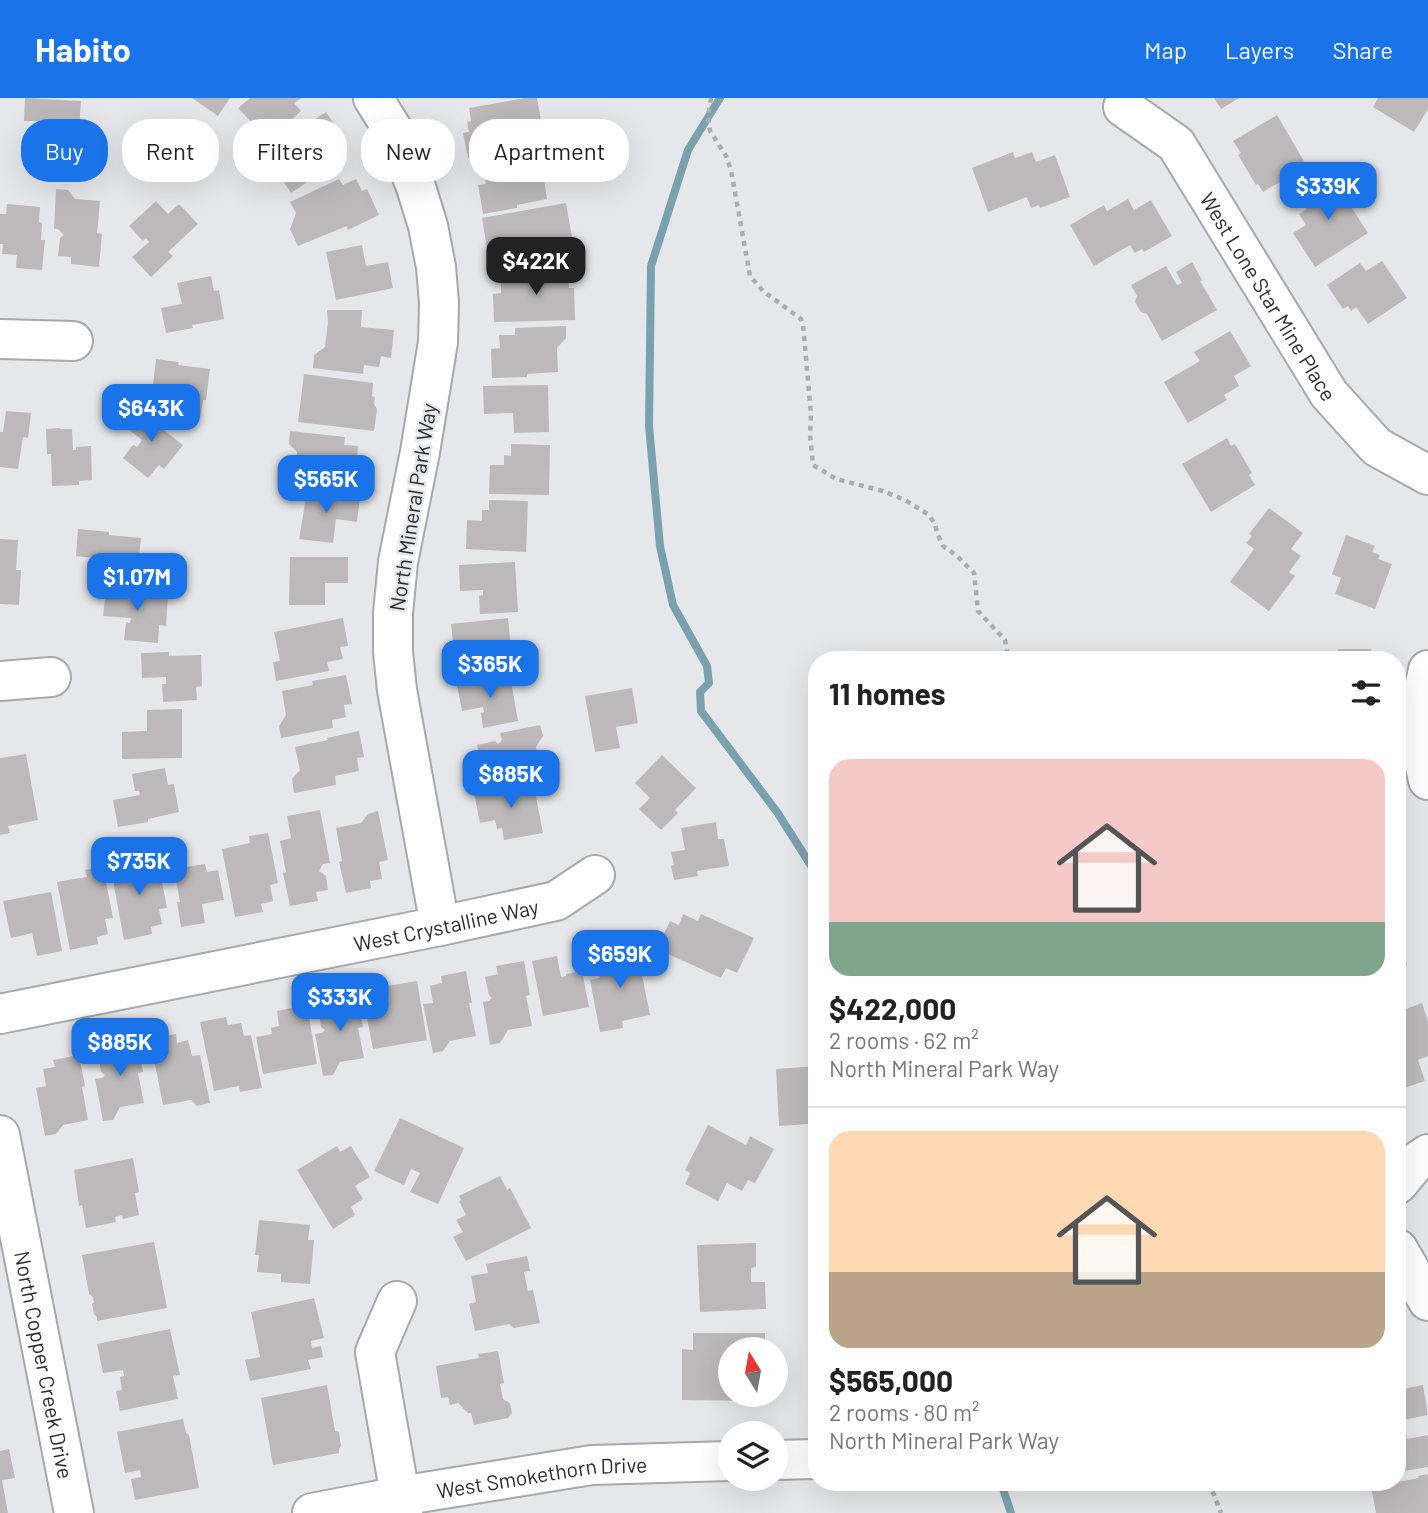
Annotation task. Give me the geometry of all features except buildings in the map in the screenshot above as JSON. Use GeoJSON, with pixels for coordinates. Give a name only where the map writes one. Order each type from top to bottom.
{"type":"FeatureCollection","features":[{"type":"Feature","properties":{"kind":"street","name":"North Mineral Park Way"},"geometry":{"type":"LineString","coordinates":[[373,98],[393,130],[415,184],[428,226],[436,267],[439,303],[438,342],[398,562],[393,613],[393,652],[397,690],[440,926]]}},
{"type":"Feature","properties":{"kind":"street","name":"West Lone Star Mine Place"},"geometry":{"type":"LineString","coordinates":[[1123,107],[1175,144],[1329,394],[1377,447],[1428,475]]}},
{"type":"Feature","properties":{"kind":"street"},"geometry":{"type":"LineString","coordinates":[[0,339],[73,341]]}},
{"type":"Feature","properties":{"kind":"street"},"geometry":{"type":"LineString","coordinates":[[1428,670],[1424,688],[1423,757],[1428,780]]}},
{"type":"Feature","properties":{"kind":"street"},"geometry":{"type":"LineString","coordinates":[[0,681],[51,677]]}},
{"type":"Feature","properties":{"kind":"street","name":"West Crystalline Way"},"geometry":{"type":"LineString","coordinates":[[0,1014],[556,901],[596,875]]}},
{"type":"Feature","properties":{"kind":"street","name":"North Copper Creek Drive"},"geometry":{"type":"LineString","coordinates":[[0,1135],[74,1513]]}},
{"type":"Feature","properties":{"kind":"street"},"geometry":{"type":"LineString","coordinates":[[1406,1174],[1416,1162],[1428,1154]]}},
{"type":"Feature","properties":{"kind":"street"},"geometry":{"type":"LineString","coordinates":[[1406,1263],[1428,1301]]}},
{"type":"Feature","properties":{"kind":"street"},"geometry":{"type":"LineString","coordinates":[[397,1301],[375,1352],[402,1505]]}},
{"type":"Feature","properties":{"kind":"street"},"geometry":{"type":"LineString","coordinates":[[788,1460],[808,1459]]}},
{"type":"Feature","properties":{"kind":"street","name":"West Smokethorn Drive"},"geometry":{"type":"LineString","coordinates":[[312,1513],[402,1505],[592,1465],[718,1461]]}},
{"type":"Feature","properties":{"kind":"path"},"geometry":{"type":"LineString","coordinates":[[711,98],[708,116],[710,131],[726,156],[731,170],[750,276],[763,291],[797,316],[803,325],[813,465],[836,479],[883,491],[929,514],[943,546],[974,573],[978,611],[1005,640],[1007,651]]}},
{"type":"Feature","properties":{"kind":"path"},"geometry":{"type":"LineString","coordinates":[[1212,1491],[1221,1513]]}},
{"type":"Feature","properties":{"kind":"waterway"},"geometry":{"type":"LineString","coordinates":[[720,98],[688,150],[651,266],[649,426],[660,546],[673,605],[707,666],[709,683],[700,692],[701,711],[777,812],[808,861]]}},
{"type":"Feature","properties":{"kind":"waterway"},"geometry":{"type":"LineString","coordinates":[[1004,1491],[1011,1513]]}}]}
